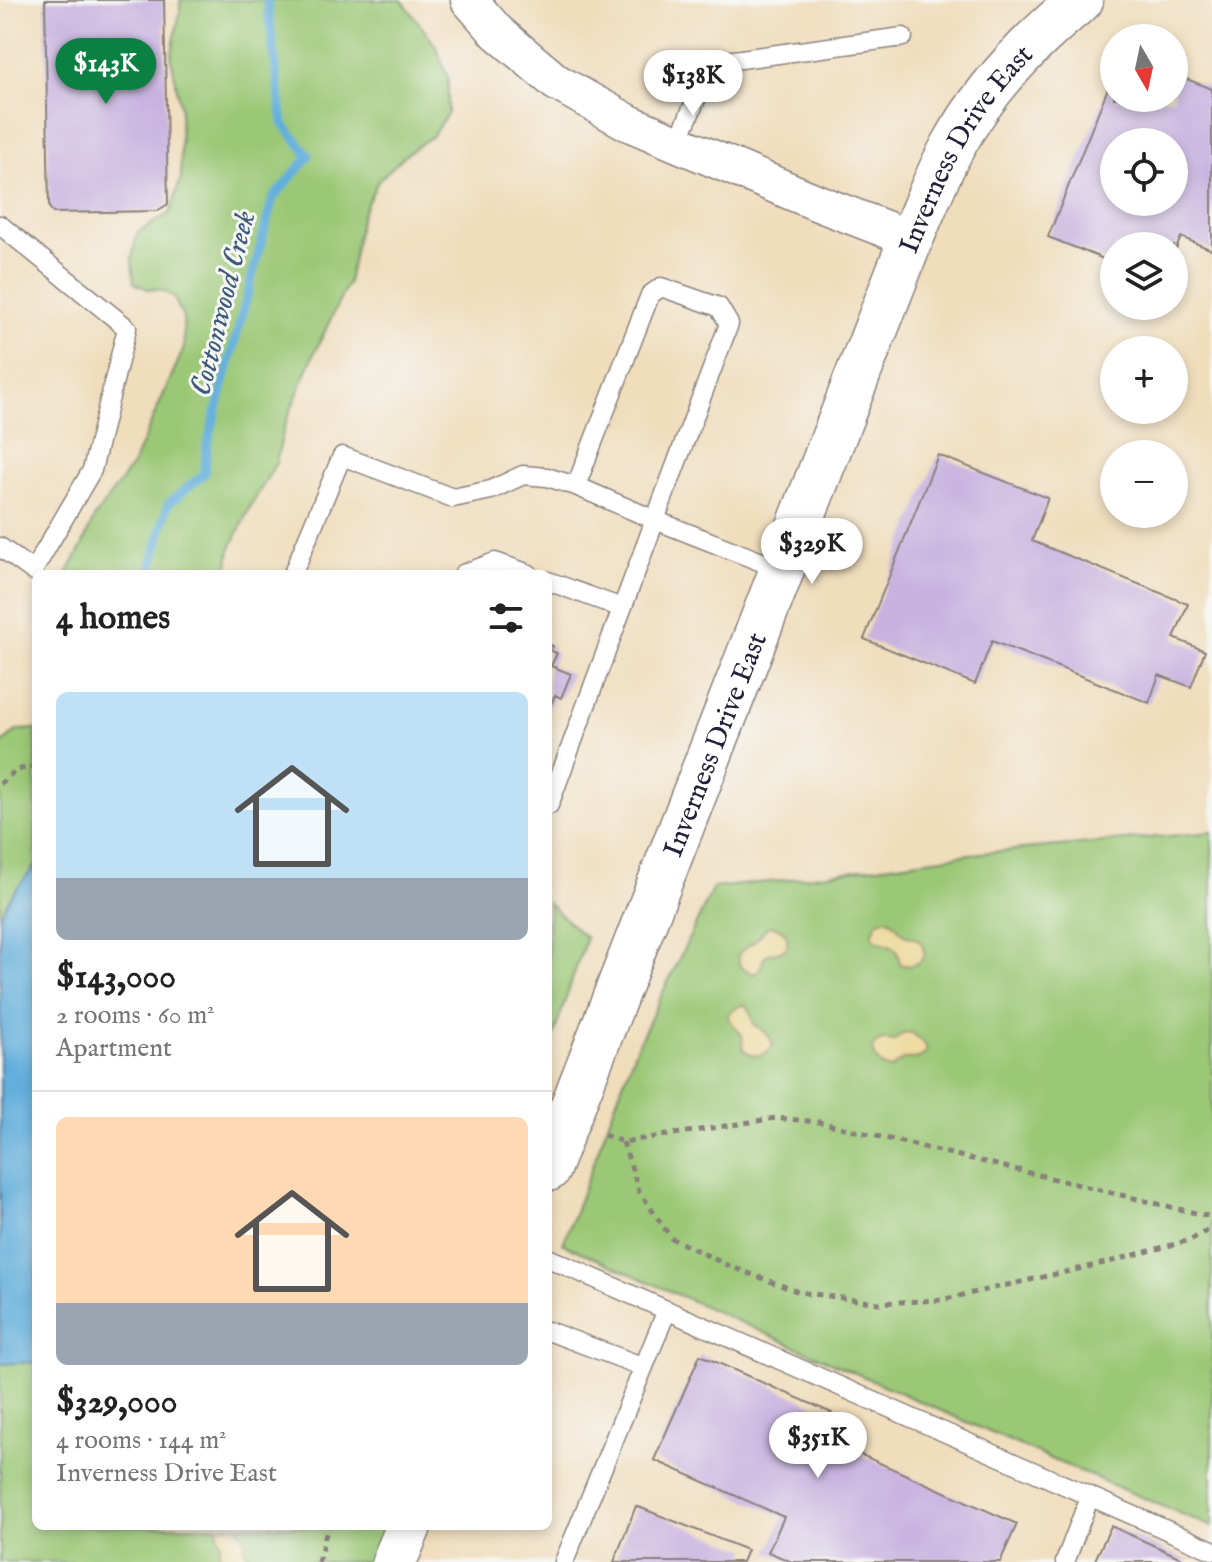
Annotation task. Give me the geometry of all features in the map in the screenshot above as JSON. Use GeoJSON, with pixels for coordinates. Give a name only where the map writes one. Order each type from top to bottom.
{"type":"FeatureCollection","features":[{"type":"Feature","properties":{"kind":"main road","name":"Inverness Drive East"},"geometry":{"type":"LineString","coordinates":[[552,1159],[911,239],[951,148],[993,85],[1047,28],[1081,0]]}},
{"type":"Feature","properties":{"kind":"main road"},"geometry":{"type":"LineString","coordinates":[[394,1562],[407,1530]]}},
{"type":"Feature","properties":{"kind":"street"},"geometry":{"type":"LineString","coordinates":[[469,0],[497,32],[556,82],[629,123],[911,239]]}},
{"type":"Feature","properties":{"kind":"lane"},"geometry":{"type":"LineString","coordinates":[[677,143],[712,63],[903,37]]}},
{"type":"Feature","properties":{"kind":"lane"},"geometry":{"type":"LineString","coordinates":[[0,225],[127,328],[92,470],[34,570]]}},
{"type":"Feature","properties":{"kind":"lane"},"geometry":{"type":"LineString","coordinates":[[552,797],[729,324],[719,307],[661,287],[650,295],[576,486]]}},
{"type":"Feature","properties":{"kind":"lane"},"geometry":{"type":"LineString","coordinates":[[294,570],[342,456],[453,498],[491,490],[523,475],[547,477],[782,570]]}},
{"type":"Feature","properties":{"kind":"lane"},"geometry":{"type":"LineString","coordinates":[[0,547],[32,570]]}},
{"type":"Feature","properties":{"kind":"lane"},"geometry":{"type":"LineString","coordinates":[[474,570],[495,562],[518,570]]}},
{"type":"Feature","properties":{"kind":"lane"},"geometry":{"type":"LineString","coordinates":[[552,582],[622,608]]}},
{"type":"Feature","properties":{"kind":"lane"},"geometry":{"type":"LineString","coordinates":[[552,1260],[1212,1550]]}},
{"type":"Feature","properties":{"kind":"lane"},"geometry":{"type":"LineString","coordinates":[[564,1562],[667,1310]]}},
{"type":"Feature","properties":{"kind":"lane"},"geometry":{"type":"LineString","coordinates":[[552,1332],[644,1367]]}},
{"type":"Feature","properties":{"kind":"lane"},"geometry":{"type":"LineString","coordinates":[[1065,1562],[1090,1496]]}},
{"type":"Feature","properties":{"kind":"path"},"geometry":{"type":"LineString","coordinates":[[0,784],[16,770],[32,767]]}},
{"type":"Feature","properties":{"kind":"path"},"geometry":{"type":"LineString","coordinates":[[604,1135],[623,1142],[776,1118],[819,1122],[1212,1217]]}},
{"type":"Feature","properties":{"kind":"path"},"geometry":{"type":"LineString","coordinates":[[623,1142],[639,1191],[671,1238],[729,1266],[799,1292],[879,1303],[941,1300],[1105,1263],[1190,1240],[1212,1228]]}},
{"type":"Feature","properties":{"kind":"path"},"geometry":{"type":"LineString","coordinates":[[318,1562],[327,1530]]}},
{"type":"Feature","properties":{"kind":"green space"},"geometry":{"type":"Polygon","coordinates":[[[180,0],[402,0],[435,45],[448,78],[448,113],[432,136],[405,155],[378,181],[361,216],[348,283],[285,424],[276,463],[230,550],[228,570],[69,570],[94,518],[133,464],[184,348],[183,317],[173,296],[134,283],[132,259],[137,233],[170,213],[181,177],[180,105],[171,57],[180,0]]]}},
{"type":"Feature","properties":{"kind":"green space"},"geometry":{"type":"Polygon","coordinates":[[[32,729],[32,1530],[399,1530],[389,1562],[0,1562],[0,745],[18,730],[32,729]]]}},
{"type":"Feature","properties":{"kind":"green space"},"geometry":{"type":"Polygon","coordinates":[[[1212,832],[1212,1527],[563,1244],[635,1051],[713,888],[970,854],[1212,832]]]}},
{"type":"Feature","properties":{"kind":"green space"},"geometry":{"type":"Polygon","coordinates":[[[552,907],[586,938],[552,1040],[552,907]]]}},
{"type":"Feature","properties":{"kind":"sand"},"geometry":{"type":"Polygon","coordinates":[[[887,918],[903,933],[920,942],[924,951],[922,959],[910,965],[900,964],[894,948],[873,938],[877,922],[887,918]]]}},
{"type":"Feature","properties":{"kind":"sand"},"geometry":{"type":"Polygon","coordinates":[[[774,926],[786,934],[786,949],[768,954],[754,974],[740,967],[738,955],[741,951],[767,927],[774,926]]]}},
{"type":"Feature","properties":{"kind":"sand"},"geometry":{"type":"Polygon","coordinates":[[[741,1005],[747,1006],[754,1024],[765,1032],[773,1044],[764,1054],[751,1055],[743,1049],[742,1035],[728,1018],[729,1013],[741,1005]]]}},
{"type":"Feature","properties":{"kind":"sand"},"geometry":{"type":"Polygon","coordinates":[[[911,1032],[924,1043],[927,1051],[918,1058],[902,1060],[891,1069],[880,1064],[874,1055],[875,1044],[882,1040],[894,1041],[902,1034],[911,1032]]]}},
{"type":"Feature","properties":{"kind":"sand"},"geometry":{"type":"Polygon","coordinates":[[[218,1530],[239,1530],[245,1539],[248,1556],[261,1562],[218,1562],[221,1542],[218,1530]]]}},
{"type":"Feature","properties":{"kind":"water"},"geometry":{"type":"Polygon","coordinates":[[[32,870],[32,1362],[0,1364],[0,915],[32,870]]]}},
{"type":"Feature","properties":{"kind":"building"},"geometry":{"type":"Polygon","coordinates":[[[45,0],[164,0],[168,204],[157,211],[53,213],[49,207],[45,0]]]}},
{"type":"Feature","properties":{"kind":"building"},"geometry":{"type":"Polygon","coordinates":[[[1188,80],[1212,89],[1212,250],[1188,240],[1188,232],[1100,232],[1100,257],[1048,237],[1100,108],[1100,112],[1188,112],[1188,80]]]}},
{"type":"Feature","properties":{"kind":"building"},"geometry":{"type":"Polygon","coordinates":[[[938,455],[1048,498],[1032,541],[1188,604],[1174,638],[1205,651],[1191,687],[1159,675],[1149,703],[992,641],[975,684],[864,639],[938,455]]]}},
{"type":"Feature","properties":{"kind":"building"},"geometry":{"type":"Polygon","coordinates":[[[552,666],[571,674],[561,698],[555,695],[552,702],[552,666]]]}},
{"type":"Feature","properties":{"kind":"building"},"geometry":{"type":"Polygon","coordinates":[[[700,1355],[832,1413],[821,1437],[1017,1524],[1000,1562],[792,1562],[768,1552],[784,1517],[654,1460],[700,1355]]]}},
{"type":"Feature","properties":{"kind":"building"},"geometry":{"type":"Polygon","coordinates":[[[636,1506],[747,1550],[742,1562],[614,1562],[636,1506]]]}},
{"type":"Feature","properties":{"kind":"building"},"geometry":{"type":"Polygon","coordinates":[[[1111,1526],[1190,1562],[1094,1562],[1111,1526]]]}},
{"type":"Feature","properties":{"kind":"waterway","name":"Cottonwood Creek"},"geometry":{"type":"LineString","coordinates":[[151,570],[168,504],[204,474],[207,446],[273,198],[309,156],[283,123],[267,0]]}}]}
